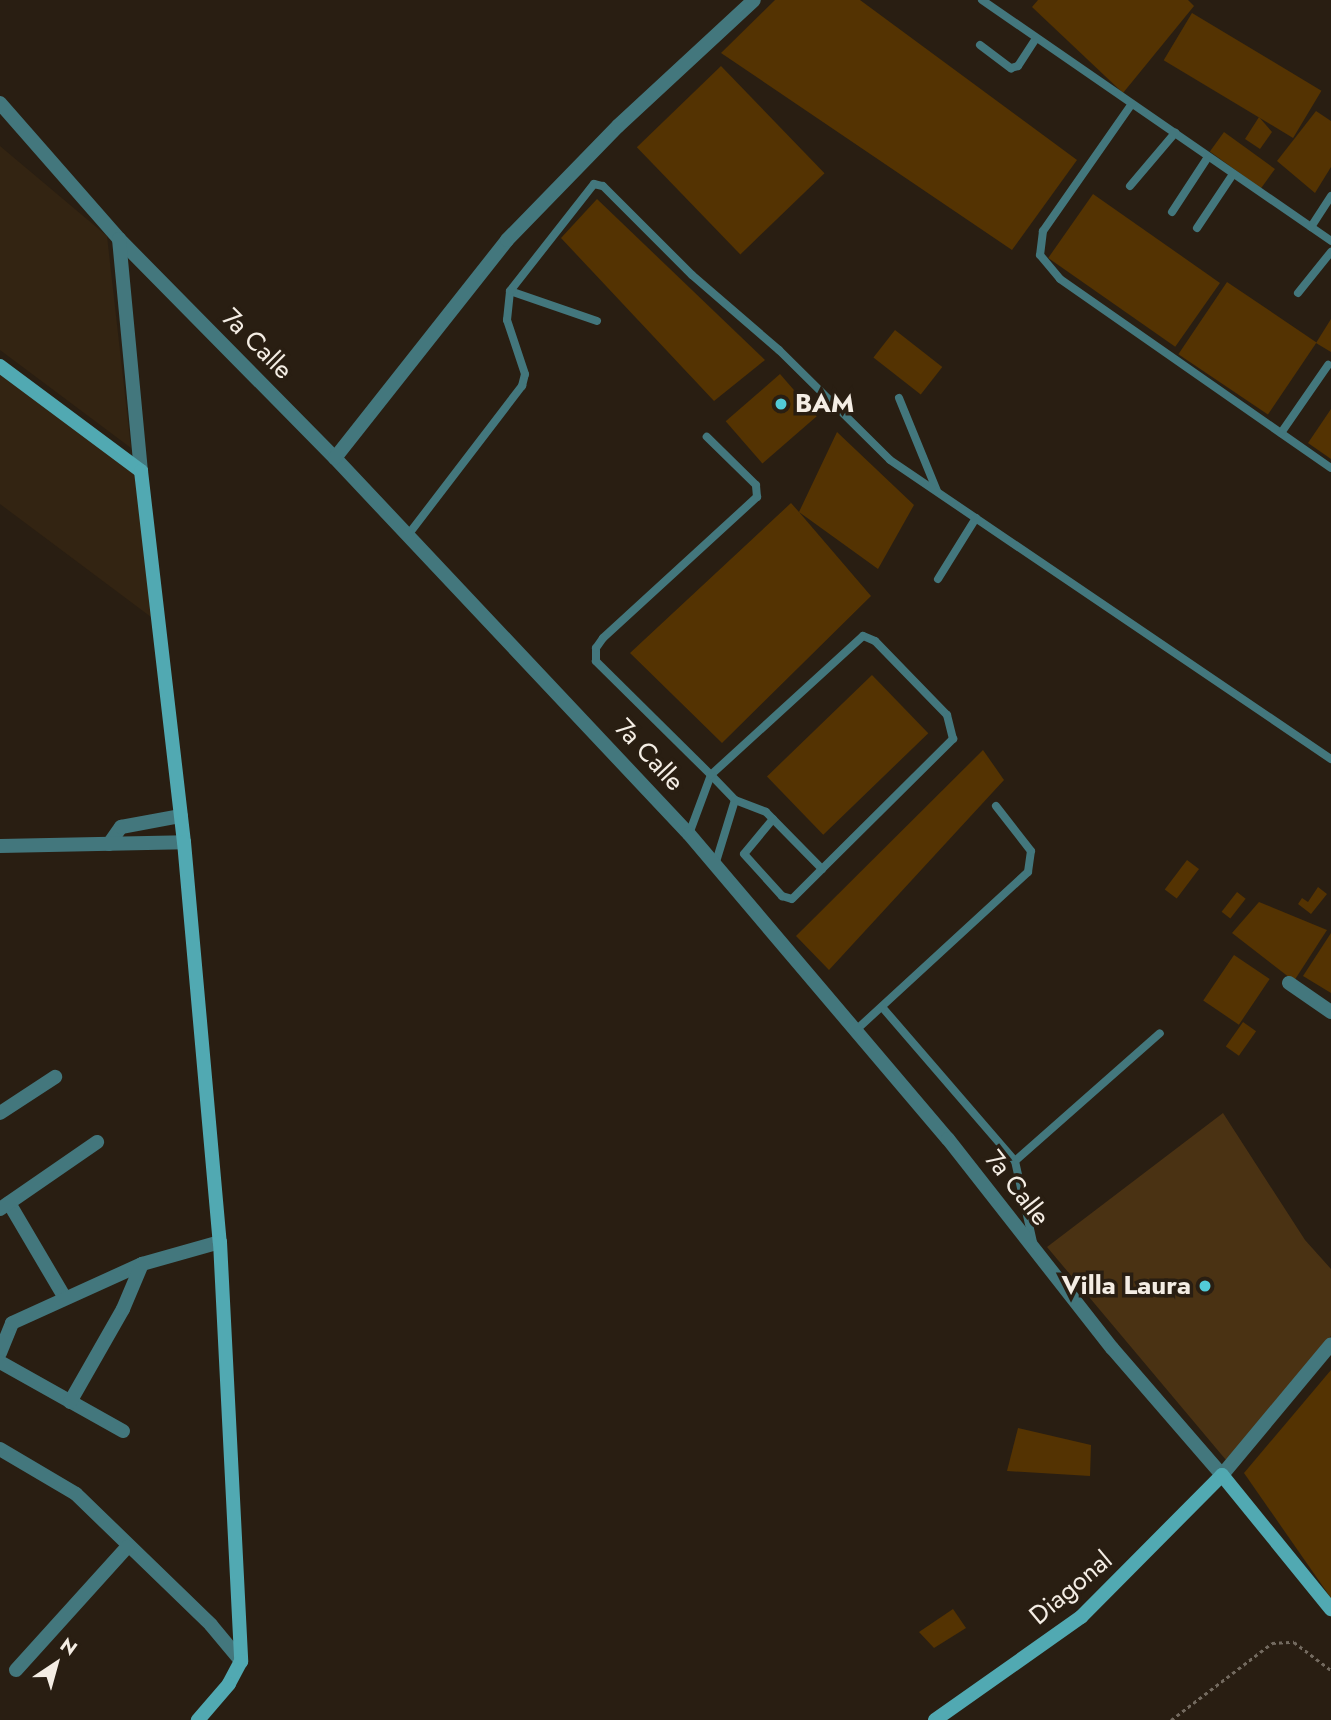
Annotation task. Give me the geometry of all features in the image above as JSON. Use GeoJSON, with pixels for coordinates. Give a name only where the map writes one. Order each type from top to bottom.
{"type":"FeatureCollection","features":[{"type":"Feature","properties":{"kind":"street"},"geometry":{"type":"LineString","coordinates":[[335,458],[507,240],[618,126],[754,0]]}},
{"type":"Feature","properties":{"kind":"street","name":"7a Calle"},"geometry":{"type":"LineString","coordinates":[[0,103],[120,239],[335,458],[689,834],[855,1031],[1164,1411],[1222,1475]]}},
{"type":"Feature","properties":{"kind":"street"},"geometry":{"type":"LineString","coordinates":[[120,239],[141,471],[184,842],[220,1242],[241,1661],[229,1684],[198,1720]]}},
{"type":"Feature","properties":{"kind":"street"},"geometry":{"type":"LineString","coordinates":[[0,366],[141,471]]}},
{"type":"Feature","properties":{"kind":"street"},"geometry":{"type":"LineString","coordinates":[[109,844],[121,827],[181,816]]}},
{"type":"Feature","properties":{"kind":"street"},"geometry":{"type":"LineString","coordinates":[[0,846],[184,842]]}},
{"type":"Feature","properties":{"kind":"street"},"geometry":{"type":"LineString","coordinates":[[1289,983],[1331,1012]]}},
{"type":"Feature","properties":{"kind":"street"},"geometry":{"type":"LineString","coordinates":[[0,1113],[55,1077]]}},
{"type":"Feature","properties":{"kind":"street"},"geometry":{"type":"LineString","coordinates":[[65,1298],[4,1206],[96,1142]]}},
{"type":"Feature","properties":{"kind":"street"},"geometry":{"type":"LineString","coordinates":[[0,1353],[6,1322],[142,1264],[220,1242]]}},
{"type":"Feature","properties":{"kind":"street"},"geometry":{"type":"LineString","coordinates":[[70,1402],[123,1309],[142,1264]]}},
{"type":"Feature","properties":{"kind":"street"},"geometry":{"type":"LineString","coordinates":[[1331,1344],[1222,1475],[1331,1609]]}},
{"type":"Feature","properties":{"kind":"street"},"geometry":{"type":"LineString","coordinates":[[0,1362],[123,1431]]}},
{"type":"Feature","properties":{"kind":"street"},"geometry":{"type":"LineString","coordinates":[[0,1449],[76,1494],[127,1547],[211,1625],[241,1661]]}},
{"type":"Feature","properties":{"kind":"street","name":"Diagonal"},"geometry":{"type":"LineString","coordinates":[[934,1720],[1081,1617],[1222,1475]]}},
{"type":"Feature","properties":{"kind":"street"},"geometry":{"type":"LineString","coordinates":[[16,1670],[127,1547]]}},
{"type":"Feature","properties":{"kind":"lane"},"geometry":{"type":"LineString","coordinates":[[982,0],[1331,241]]}},
{"type":"Feature","properties":{"kind":"lane"},"geometry":{"type":"LineString","coordinates":[[979,45],[1011,68],[1018,66],[1037,38]]}},
{"type":"Feature","properties":{"kind":"lane"},"geometry":{"type":"LineString","coordinates":[[1131,105],[1043,232],[1040,255],[1060,279],[1331,468]]}},
{"type":"Feature","properties":{"kind":"lane"},"geometry":{"type":"LineString","coordinates":[[1130,186],[1175,133]]}},
{"type":"Feature","properties":{"kind":"lane"},"geometry":{"type":"LineString","coordinates":[[1172,212],[1208,157]]}},
{"type":"Feature","properties":{"kind":"lane"},"geometry":{"type":"LineString","coordinates":[[1197,228],[1233,174]]}},
{"type":"Feature","properties":{"kind":"lane"},"geometry":{"type":"LineString","coordinates":[[408,535],[522,386],[524,374],[507,320],[510,291],[586,188],[594,184],[603,186],[890,460],[1331,759]]}},
{"type":"Feature","properties":{"kind":"lane"},"geometry":{"type":"LineString","coordinates":[[1311,227],[1331,196]]}},
{"type":"Feature","properties":{"kind":"lane"},"geometry":{"type":"LineString","coordinates":[[1298,293],[1331,252]]}},
{"type":"Feature","properties":{"kind":"lane"},"geometry":{"type":"LineString","coordinates":[[510,291],[597,321]]}},
{"type":"Feature","properties":{"kind":"lane"},"geometry":{"type":"LineString","coordinates":[[1281,433],[1328,365]]}},
{"type":"Feature","properties":{"kind":"lane"},"geometry":{"type":"LineString","coordinates":[[900,398],[937,491]]}},
{"type":"Feature","properties":{"kind":"lane"},"geometry":{"type":"LineString","coordinates":[[707,437],[756,485],[757,497],[603,638],[596,648],[596,661],[735,800],[748,802],[773,819],[822,869]]}},
{"type":"Feature","properties":{"kind":"lane"},"geometry":{"type":"LineString","coordinates":[[938,579],[976,518]]}},
{"type":"Feature","properties":{"kind":"lane"},"geometry":{"type":"LineString","coordinates":[[689,834],[711,775],[855,642],[863,636],[875,641],[947,715],[953,739],[788,900],[754,867],[745,851],[773,819]]}},
{"type":"Feature","properties":{"kind":"lane"},"geometry":{"type":"LineString","coordinates":[[715,865],[735,800]]}},
{"type":"Feature","properties":{"kind":"lane"},"geometry":{"type":"LineString","coordinates":[[855,1031],[1028,872],[1031,851],[996,806]]}},
{"type":"Feature","properties":{"kind":"lane"},"geometry":{"type":"LineString","coordinates":[[881,1007],[1014,1161],[1035,1251]]}},
{"type":"Feature","properties":{"kind":"lane"},"geometry":{"type":"LineString","coordinates":[[1014,1161],[1160,1033]]}},
{"type":"Feature","properties":{"kind":"path"},"geometry":{"type":"LineString","coordinates":[[1171,1720],[1272,1643],[1294,1642],[1331,1670]]}},
{"type":"Feature","properties":{"kind":"shaded area"},"geometry":{"type":"Polygon","coordinates":[[[0,146],[107,236],[131,448],[0,350],[0,146]]]}},
{"type":"Feature","properties":{"kind":"shaded area"},"geometry":{"type":"Polygon","coordinates":[[[0,371],[135,473],[155,620],[0,504],[0,371]]]}},
{"type":"Feature","properties":{"kind":"shaded area","name":"Villa Laura"},"geometry":{"type":"Polygon","coordinates":[[[1223,1113],[1305,1240],[1331,1269],[1331,1336],[1226,1460],[1047,1247],[1223,1113]]]}},
{"type":"Feature","properties":{"kind":"building"},"geometry":{"type":"Polygon","coordinates":[[[775,0],[860,0],[1077,160],[1012,250],[721,53],[775,0]]]}},
{"type":"Feature","properties":{"kind":"building"},"geometry":{"type":"Polygon","coordinates":[[[1038,0],[1188,0],[1194,6],[1123,93],[1032,7],[1038,0]]]}},
{"type":"Feature","properties":{"kind":"building"},"geometry":{"type":"Polygon","coordinates":[[[1192,13],[1321,91],[1293,138],[1164,60],[1192,13]]]}},
{"type":"Feature","properties":{"kind":"building"},"geometry":{"type":"Polygon","coordinates":[[[721,66],[825,173],[740,254],[637,147],[721,66]]]}},
{"type":"Feature","properties":{"kind":"building"},"geometry":{"type":"Polygon","coordinates":[[[1316,111],[1331,121],[1331,167],[1315,193],[1277,161],[1316,111]]]}},
{"type":"Feature","properties":{"kind":"building"},"geometry":{"type":"Polygon","coordinates":[[[1259,117],[1272,132],[1260,149],[1245,139],[1259,117]]]}},
{"type":"Feature","properties":{"kind":"building"},"geometry":{"type":"Polygon","coordinates":[[[1224,132],[1275,169],[1261,188],[1210,151],[1224,132]]]}},
{"type":"Feature","properties":{"kind":"building"},"geometry":{"type":"Polygon","coordinates":[[[1093,194],[1220,283],[1175,347],[1048,258],[1093,194]]]}},
{"type":"Feature","properties":{"kind":"building"},"geometry":{"type":"Polygon","coordinates":[[[597,199],[765,360],[714,401],[561,238],[597,199]]]}},
{"type":"Feature","properties":{"kind":"building"},"geometry":{"type":"Polygon","coordinates":[[[1227,282],[1317,342],[1268,415],[1178,354],[1227,282]]]}},
{"type":"Feature","properties":{"kind":"building"},"geometry":{"type":"Polygon","coordinates":[[[1331,319],[1331,352],[1316,343],[1331,319]]]}},
{"type":"Feature","properties":{"kind":"building"},"geometry":{"type":"Polygon","coordinates":[[[895,330],[942,367],[921,395],[873,358],[895,330]]]}},
{"type":"Feature","properties":{"kind":"building"},"geometry":{"type":"Polygon","coordinates":[[[780,374],[817,416],[762,463],[726,421],[780,374]]]}},
{"type":"Feature","properties":{"kind":"building"},"geometry":{"type":"Polygon","coordinates":[[[1331,409],[1331,459],[1308,443],[1331,409]]]}},
{"type":"Feature","properties":{"kind":"building"},"geometry":{"type":"Polygon","coordinates":[[[837,432],[914,505],[878,569],[799,512],[837,432]]]}},
{"type":"Feature","properties":{"kind":"building"},"geometry":{"type":"Polygon","coordinates":[[[791,503],[871,596],[722,743],[630,653],[791,503]]]}},
{"type":"Feature","properties":{"kind":"building"},"geometry":{"type":"Polygon","coordinates":[[[872,675],[928,733],[823,835],[767,776],[872,675]]]}},
{"type":"Feature","properties":{"kind":"building"},"geometry":{"type":"Polygon","coordinates":[[[983,750],[1004,780],[829,970],[796,936],[983,750]]]}},
{"type":"Feature","properties":{"kind":"building"},"geometry":{"type":"Polygon","coordinates":[[[1187,860],[1199,869],[1177,899],[1165,890],[1187,860]]]}},
{"type":"Feature","properties":{"kind":"building"},"geometry":{"type":"Polygon","coordinates":[[[1318,887],[1327,894],[1311,914],[1298,904],[1302,898],[1308,902],[1318,887]]]}},
{"type":"Feature","properties":{"kind":"building"},"geometry":{"type":"Polygon","coordinates":[[[1237,892],[1246,899],[1230,918],[1222,912],[1237,892]]]}},
{"type":"Feature","properties":{"kind":"building"},"geometry":{"type":"Polygon","coordinates":[[[1259,902],[1327,930],[1294,981],[1232,933],[1259,902]]]}},
{"type":"Feature","properties":{"kind":"building"},"geometry":{"type":"Polygon","coordinates":[[[1331,933],[1331,993],[1303,976],[1331,933]]]}},
{"type":"Feature","properties":{"kind":"building"},"geometry":{"type":"Polygon","coordinates":[[[1234,955],[1270,979],[1239,1025],[1203,1001],[1234,955]]]}},
{"type":"Feature","properties":{"kind":"building"},"geometry":{"type":"Polygon","coordinates":[[[1243,1022],[1256,1031],[1239,1056],[1226,1047],[1243,1022]]]}},
{"type":"Feature","properties":{"kind":"building"},"geometry":{"type":"Polygon","coordinates":[[[1331,1370],[1331,1598],[1244,1473],[1331,1370]]]}},
{"type":"Feature","properties":{"kind":"building"},"geometry":{"type":"Polygon","coordinates":[[[1018,1428],[1091,1445],[1090,1476],[1007,1471],[1018,1428]]]}},
{"type":"Feature","properties":{"kind":"building"},"geometry":{"type":"Polygon","coordinates":[[[953,1609],[966,1628],[934,1648],[919,1632],[953,1609]]]}},
{"type":"Feature","properties":{"kind":"place","name":"BAM"},"geometry":{"type":"Point","coordinates":[781,404]}},
{"type":"Feature","properties":{"kind":"place","name":"Villa Laura"},"geometry":{"type":"Point","coordinates":[1205,1286]}}]}
